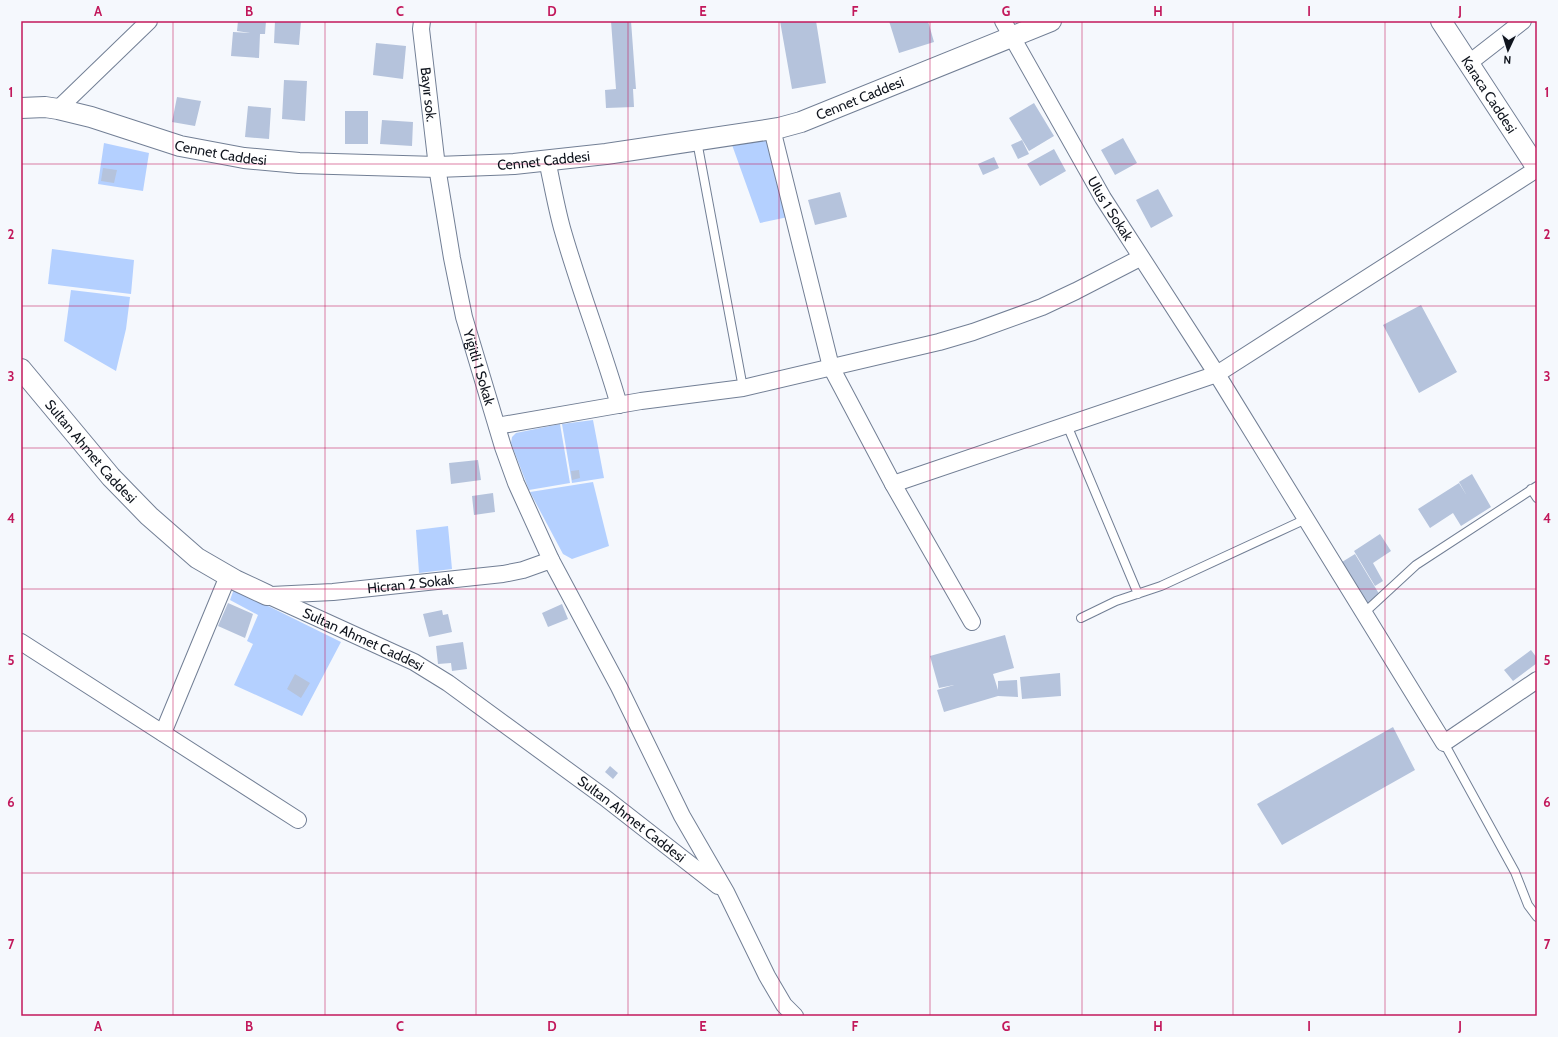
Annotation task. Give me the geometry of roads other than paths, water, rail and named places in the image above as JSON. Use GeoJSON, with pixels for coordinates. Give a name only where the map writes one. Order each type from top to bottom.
{"type":"FeatureCollection","features":[{"type":"Feature","properties":{"kind":"street"},"geometry":{"type":"LineString","coordinates":[[58,109],[149,21]]}},
{"type":"Feature","properties":{"kind":"street","name":"Bayır sok."},"geometry":{"type":"LineString","coordinates":[[422,21],[421,29],[437,167]]}},
{"type":"Feature","properties":{"kind":"street","name":"Cennet Caddesi"},"geometry":{"type":"LineString","coordinates":[[21,108],[45,107],[58,109],[91,117],[180,146],[244,158],[299,163],[437,167],[478,166],[606,154],[772,129],[801,122],[833,110],[1006,29],[1051,21]]}},
{"type":"Feature","properties":{"kind":"street","name":"Karaca Caddesi"},"geometry":{"type":"LineString","coordinates":[[1441,21],[1537,168]]}},
{"type":"Feature","properties":{"kind":"street"},"geometry":{"type":"LineString","coordinates":[[1469,63],[1523,21]]}},
{"type":"Feature","properties":{"kind":"street","name":"Ulus 1 Sokak"},"geometry":{"type":"LineString","coordinates":[[1006,29],[1102,198],[1218,375],[1444,743]]}},
{"type":"Feature","properties":{"kind":"street"},"geometry":{"type":"LineString","coordinates":[[772,129],[831,367],[893,484],[972,622]]}},
{"type":"Feature","properties":{"kind":"street"},"geometry":{"type":"LineString","coordinates":[[547,160],[562,227],[619,405]]}},
{"type":"Feature","properties":{"kind":"street","name":"Yiğitli 1 Sokak"},"geometry":{"type":"LineString","coordinates":[[437,167],[452,258],[464,317],[497,426],[516,482],[550,560],[619,687],[682,816],[726,892],[785,1010],[795,1016]]}},
{"type":"Feature","properties":{"kind":"street"},"geometry":{"type":"LineString","coordinates":[[893,484],[1218,375],[1537,168]]}},
{"type":"Feature","properties":{"kind":"street"},"geometry":{"type":"LineString","coordinates":[[497,426],[619,405],[743,388],[939,342],[1008,320],[1076,291],[1140,258]]}},
{"type":"Feature","properties":{"kind":"street","name":"Sultan Ahmet Caddesi"},"geometry":{"type":"LineString","coordinates":[[21,369],[111,477],[149,516],[197,558],[228,576],[267,595],[414,662],[448,683],[604,797],[726,892]]}},
{"type":"Feature","properties":{"kind":"street","name":"Hicran 2 Sokak"},"geometry":{"type":"LineString","coordinates":[[267,595],[333,592],[503,574],[523,570],[550,560]]}},
{"type":"Feature","properties":{"kind":"street"},"geometry":{"type":"LineString","coordinates":[[163,733],[228,576]]}},
{"type":"Feature","properties":{"kind":"street"},"geometry":{"type":"LineString","coordinates":[[21,642],[298,820]]}},
{"type":"Feature","properties":{"kind":"street"},"geometry":{"type":"LineString","coordinates":[[1444,743],[1537,680]]}},
{"type":"Feature","properties":{"kind":"lane"},"geometry":{"type":"LineString","coordinates":[[696,140],[743,388]]}},
{"type":"Feature","properties":{"kind":"lane"},"geometry":{"type":"LineString","coordinates":[[1067,425],[1107,517],[1138,594]]}},
{"type":"Feature","properties":{"kind":"lane"},"geometry":{"type":"LineString","coordinates":[[1364,613],[1416,565],[1534,488],[1537,498]]}},
{"type":"Feature","properties":{"kind":"lane"},"geometry":{"type":"LineString","coordinates":[[1081,618],[1116,602],[1161,586],[1306,519]]}},
{"type":"Feature","properties":{"kind":"lane"},"geometry":{"type":"LineString","coordinates":[[1444,743],[1516,872],[1528,905],[1537,917]]}}]}
